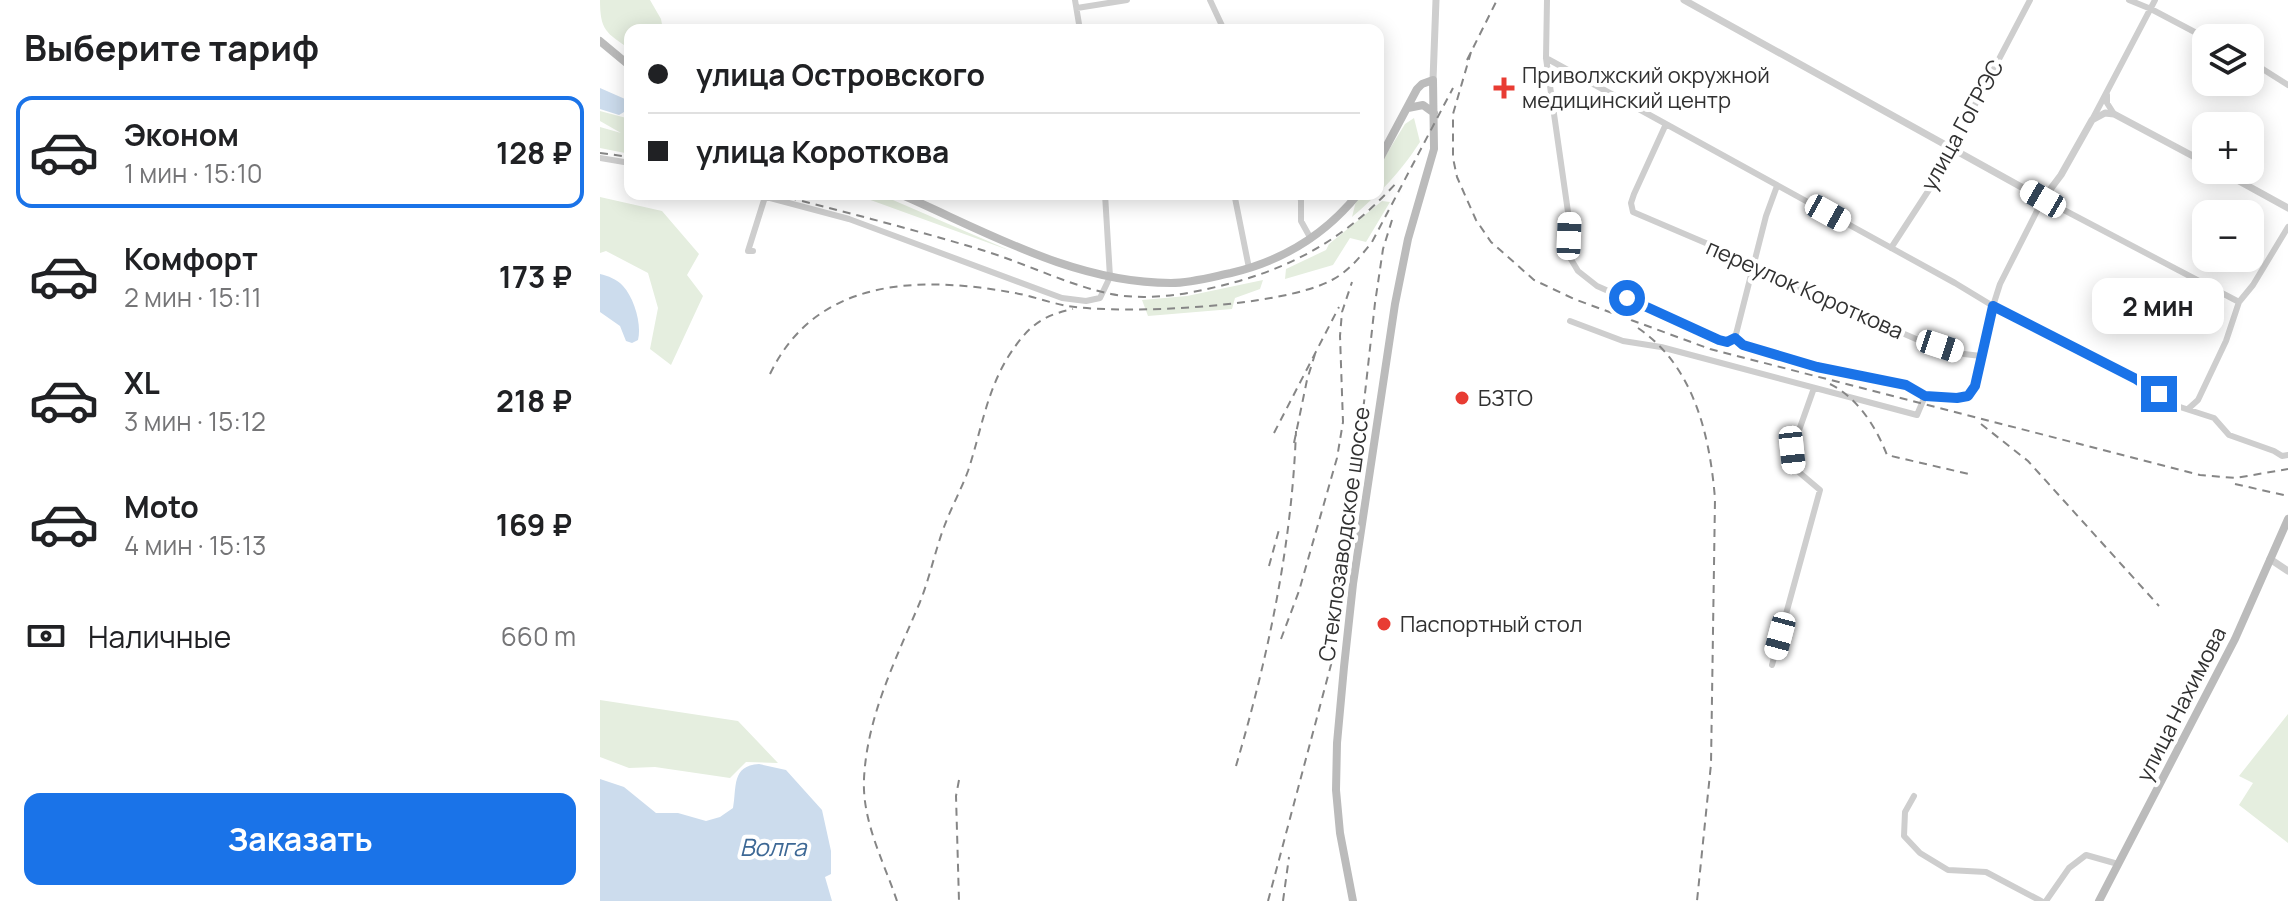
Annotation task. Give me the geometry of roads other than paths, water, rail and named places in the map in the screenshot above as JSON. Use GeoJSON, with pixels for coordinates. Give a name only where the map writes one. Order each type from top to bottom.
{"type":"FeatureCollection","features":[{"type":"Feature","properties":{"kind":"main road"},"geometry":{"type":"LineString","coordinates":[[600,41],[624,62]]}},
{"type":"Feature","properties":{"kind":"main road"},"geometry":{"type":"LineString","coordinates":[[1384,151],[1422,84],[1433,80]]}},
{"type":"Feature","properties":{"kind":"main road","name":"Стеклозаводское шоссе"},"geometry":{"type":"LineString","coordinates":[[1353,901],[1340,833],[1336,790],[1345,653],[1395,304],[1408,239],[1434,149],[1433,80]]}},
{"type":"Feature","properties":{"kind":"main road"},"geometry":{"type":"LineString","coordinates":[[1408,108],[1423,105],[1434,113]]}},
{"type":"Feature","properties":{"kind":"main road"},"geometry":{"type":"LineString","coordinates":[[914,200],[1060,264],[1110,277],[1176,283],[1277,259],[1311,239],[1352,200]]}},
{"type":"Feature","properties":{"kind":"main road","name":"улица Нахимова"},"geometry":{"type":"LineString","coordinates":[[2103,900],[2118,864],[2218,674],[2288,519]]}},
{"type":"Feature","properties":{"kind":"street"},"geometry":{"type":"LineString","coordinates":[[1079,24],[1076,4],[1127,0]]}},
{"type":"Feature","properties":{"kind":"street"},"geometry":{"type":"LineString","coordinates":[[1210,0],[1221,24]]}},
{"type":"Feature","properties":{"kind":"street"},"geometry":{"type":"LineString","coordinates":[[1433,80],[1436,0]]}},
{"type":"Feature","properties":{"kind":"street"},"geometry":{"type":"LineString","coordinates":[[1547,0],[1546,58],[1569,219],[1569,256],[1584,278],[1727,342],[1735,338],[1766,216],[1777,186]]}},
{"type":"Feature","properties":{"kind":"street"},"geometry":{"type":"LineString","coordinates":[[1684,0],[2043,199],[2239,302]]}},
{"type":"Feature","properties":{"kind":"street","name":"улица ГоГРЭС"},"geometry":{"type":"LineString","coordinates":[[1891,248],[1936,179],[2030,0]]}},
{"type":"Feature","properties":{"kind":"street"},"geometry":{"type":"LineString","coordinates":[[2129,0],[2192,31]]}},
{"type":"Feature","properties":{"kind":"street"},"geometry":{"type":"LineString","coordinates":[[1735,338],[1743,345],[1817,367],[1906,385],[1925,396],[1968,396],[1975,386],[1993,306],[2010,260],[2092,120],[2155,0]]}},
{"type":"Feature","properties":{"kind":"street"},"geometry":{"type":"LineString","coordinates":[[1546,58],[1993,306],[2136,379],[2173,403],[2214,418],[2229,435],[2282,456],[2288,455]]}},
{"type":"Feature","properties":{"kind":"street"},"geometry":{"type":"LineString","coordinates":[[2264,70],[2288,85]]}},
{"type":"Feature","properties":{"kind":"street"},"geometry":{"type":"LineString","coordinates":[[2107,91],[2107,103],[2114,114],[2192,156]]}},
{"type":"Feature","properties":{"kind":"street"},"geometry":{"type":"LineString","coordinates":[[2092,120],[2098,115],[2114,114]]}},
{"type":"Feature","properties":{"kind":"street","name":"переулок Короткова"},"geometry":{"type":"LineString","coordinates":[[1666,124],[1634,194],[1631,203],[1633,212],[1755,264],[1768,275],[1873,322],[1964,354],[1981,356]]}},
{"type":"Feature","properties":{"kind":"street"},"geometry":{"type":"LineString","coordinates":[[600,158],[624,162]]}},
{"type":"Feature","properties":{"kind":"street"},"geometry":{"type":"LineString","coordinates":[[2244,184],[2288,208]]}},
{"type":"Feature","properties":{"kind":"street"},"geometry":{"type":"LineString","coordinates":[[753,251],[748,251],[764,200]]}},
{"type":"Feature","properties":{"kind":"street"},"geometry":{"type":"LineString","coordinates":[[776,200],[849,219],[1062,298],[1086,301],[1100,298],[1110,277],[1105,200]]}},
{"type":"Feature","properties":{"kind":"street"},"geometry":{"type":"LineString","coordinates":[[1235,200],[1249,268]]}},
{"type":"Feature","properties":{"kind":"street"},"geometry":{"type":"LineString","coordinates":[[1301,200],[1301,221],[1311,239]]}},
{"type":"Feature","properties":{"kind":"street"},"geometry":{"type":"LineString","coordinates":[[2188,409],[2198,400],[2231,331],[2239,302],[2253,285],[2288,227]]}},
{"type":"Feature","properties":{"kind":"street"},"geometry":{"type":"LineString","coordinates":[[1570,321],[1623,341],[1661,347],[1688,357],[1917,415],[1925,396]]}},
{"type":"Feature","properties":{"kind":"street"},"geometry":{"type":"LineString","coordinates":[[1772,665],[1820,490],[1794,468],[1792,450],[1814,388]]}},
{"type":"Feature","properties":{"kind":"street"},"geometry":{"type":"LineString","coordinates":[[2270,559],[2288,571]]}},
{"type":"Feature","properties":{"kind":"street"},"geometry":{"type":"LineString","coordinates":[[1914,796],[1905,812],[1904,836],[1920,853],[1948,870],[1986,872],[2044,901],[2069,868],[2086,855],[2118,864]]}},
{"type":"Feature","properties":{"kind":"water"},"geometry":{"type":"Polygon","coordinates":[[[600,88],[624,99],[624,112],[619,115],[600,109],[600,88]]]}},
{"type":"Feature","properties":{"kind":"water"},"geometry":{"type":"Polygon","coordinates":[[[600,274],[618,281],[631,297],[638,319],[638,340],[632,343],[626,341],[620,326],[600,312],[600,274]]]}},
{"type":"Feature","properties":{"kind":"water","name":"Волга"},"geometry":{"type":"Polygon","coordinates":[[[759,764],[786,770],[822,810],[831,851],[831,874],[825,877],[832,901],[600,901],[600,779],[624,787],[656,813],[678,813],[706,821],[720,817],[733,808],[740,773],[759,764]]]}},
{"type":"Feature","properties":{"kind":"railway"},"geometry":{"type":"LineString","coordinates":[[1467,60],[1497,0]]}},
{"type":"Feature","properties":{"kind":"railway"},"geometry":{"type":"LineString","coordinates":[[1471,52],[1453,114],[1453,158],[1457,177],[1476,220],[1491,242],[1534,280],[1574,299],[1710,349],[2200,475],[2236,478],[2288,469]]}},
{"type":"Feature","properties":{"kind":"railway"},"geometry":{"type":"LineString","coordinates":[[770,374],[790,342],[815,318],[844,301],[875,290],[909,285],[944,285],[1015,293],[1068,306],[1126,310],[1203,306],[1278,297],[1332,280],[1349,268],[1372,242],[1453,88]]}},
{"type":"Feature","properties":{"kind":"railway"},"geometry":{"type":"LineString","coordinates":[[600,153],[624,156]]}},
{"type":"Feature","properties":{"kind":"railway"},"geometry":{"type":"LineString","coordinates":[[1384,196],[1398,181]]}},
{"type":"Feature","properties":{"kind":"railway"},"geometry":{"type":"LineString","coordinates":[[798,200],[985,251],[1095,290],[1147,297],[1207,289],[1288,263],[1335,237],[1380,200]]}},
{"type":"Feature","properties":{"kind":"railway"},"geometry":{"type":"LineString","coordinates":[[1268,901],[1332,661],[1346,565],[1375,303],[1383,249],[1392,220]]}},
{"type":"Feature","properties":{"kind":"railway"},"geometry":{"type":"LineString","coordinates":[[1281,639],[1299,591],[1337,458],[1343,422],[1342,312],[1352,282]]}},
{"type":"Feature","properties":{"kind":"railway"},"geometry":{"type":"LineString","coordinates":[[1274,433],[1339,307]]}},
{"type":"Feature","properties":{"kind":"railway"},"geometry":{"type":"LineString","coordinates":[[897,901],[870,826],[864,795],[866,756],[877,710],[924,593],[944,527],[968,471],[1000,371],[1034,325],[1073,309]]}},
{"type":"Feature","properties":{"kind":"railway"},"geometry":{"type":"LineString","coordinates":[[1638,328],[1657,344],[1686,382],[1703,427],[1713,475],[1711,764],[1697,901]]}},
{"type":"Feature","properties":{"kind":"railway"},"geometry":{"type":"LineString","coordinates":[[1294,443],[1315,354]]}},
{"type":"Feature","properties":{"kind":"railway"},"geometry":{"type":"LineString","coordinates":[[1830,384],[1849,397],[1865,414],[1887,455],[1973,475]]}},
{"type":"Feature","properties":{"kind":"railway"},"geometry":{"type":"LineString","coordinates":[[1981,424],[2028,461],[2159,606]]}},
{"type":"Feature","properties":{"kind":"railway"},"geometry":{"type":"LineString","coordinates":[[1236,766],[1258,684],[1284,558],[1296,431]]}},
{"type":"Feature","properties":{"kind":"railway"},"geometry":{"type":"LineString","coordinates":[[2235,484],[2288,496]]}},
{"type":"Feature","properties":{"kind":"railway"},"geometry":{"type":"LineString","coordinates":[[1269,566],[1280,526]]}},
{"type":"Feature","properties":{"kind":"railway"},"geometry":{"type":"LineString","coordinates":[[959,780],[956,796],[959,901]]}},
{"type":"Feature","properties":{"kind":"railway"},"geometry":{"type":"LineString","coordinates":[[1283,901],[1289,857]]}},
{"type":"Feature","properties":{"kind":"place","name":"Приволжский окружной медицинский центр"},"geometry":{"type":"Point","coordinates":[1504,88]}},
{"type":"Feature","properties":{"kind":"place","name":"БЗТО"},"geometry":{"type":"Point","coordinates":[1462,398]}},
{"type":"Feature","properties":{"kind":"place","name":"Паспортный стол"},"geometry":{"type":"Point","coordinates":[1384,624]}}]}
